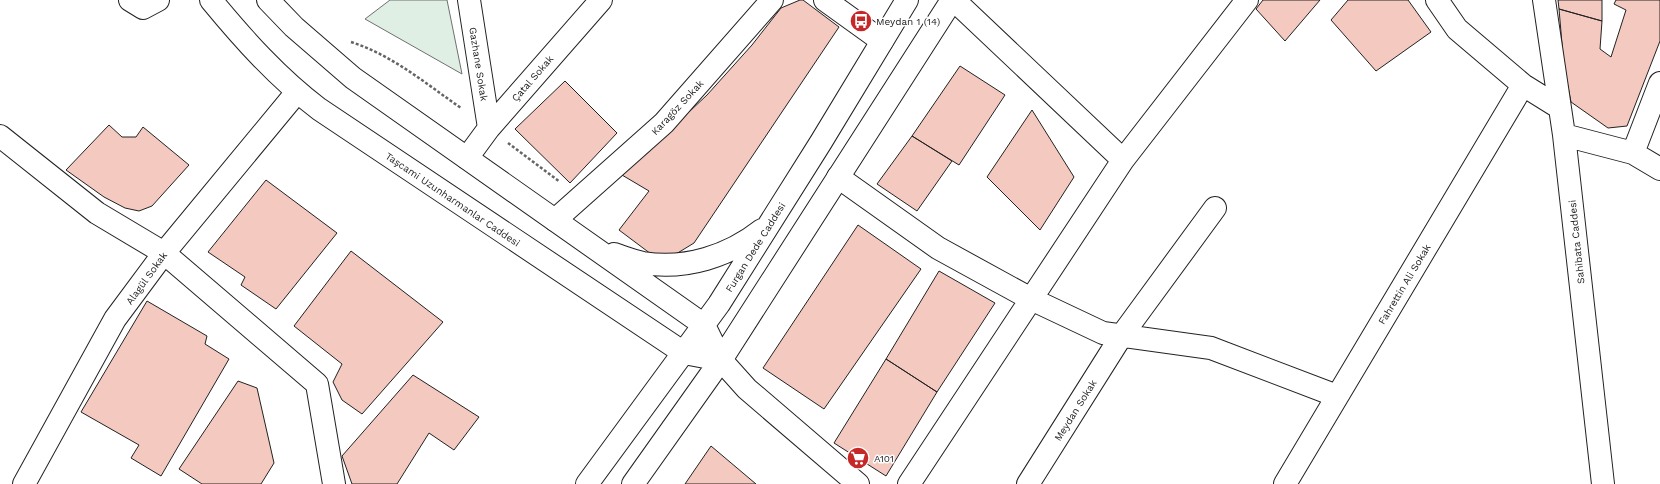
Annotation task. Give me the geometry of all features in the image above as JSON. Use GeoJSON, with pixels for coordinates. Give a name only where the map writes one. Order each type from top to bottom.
{"type":"FeatureCollection","features":[{"type":"Feature","properties":{"kind":"street"},"geometry":{"type":"LineString","coordinates":[[130,0],[143,8],[158,0]]}},
{"type":"Feature","properties":{"kind":"street","name":"Taşcami Uzunharmanlar Caddesi"},"geometry":{"type":"LineString","coordinates":[[211,0],[239,33],[297,92],[319,109],[684,353],[721,360]]}},
{"type":"Feature","properties":{"kind":"street"},"geometry":{"type":"LineString","coordinates":[[268,0],[294,27],[353,78],[704,325],[721,360],[747,390],[858,484]]}},
{"type":"Feature","properties":{"kind":"street","name":"Gazhane Sokak"},"geometry":{"type":"LineString","coordinates":[[469,0],[489,128]]}},
{"type":"Feature","properties":{"kind":"street","name":"Çatal Sokak"},"geometry":{"type":"LineString","coordinates":[[467,158],[489,128],[601,0]]}},
{"type":"Feature","properties":{"kind":"street","name":"Karagöz Sokak"},"geometry":{"type":"LineString","coordinates":[[555,220],[664,123],[772,0]]}},
{"type":"Feature","properties":{"kind":"street"},"geometry":{"type":"LineString","coordinates":[[824,0],[882,41]]}},
{"type":"Feature","properties":{"kind":"street","name":"Furgan Dede Caddesi"},"geometry":{"type":"LineString","coordinates":[[587,484],[719,304],[907,0]]}},
{"type":"Feature","properties":{"kind":"street"},"geometry":{"type":"LineString","coordinates":[[633,484],[721,360],[953,0],[1123,160]]}},
{"type":"Feature","properties":{"kind":"street"},"geometry":{"type":"LineString","coordinates":[[909,484],[1123,160],[1247,0]]}},
{"type":"Feature","properties":{"kind":"street"},"geometry":{"type":"LineString","coordinates":[[1437,0],[1457,29],[1523,85],[1560,108]]}},
{"type":"Feature","properties":{"kind":"street","name":"Sahibata Caddesi"},"geometry":{"type":"LineString","coordinates":[[1544,0],[1564,135],[1603,484]]}},
{"type":"Feature","properties":{"kind":"street"},"geometry":{"type":"LineString","coordinates":[[1633,153],[1660,83]]}},
{"type":"Feature","properties":{"kind":"street","name":"Fahrettin Ali Sokak"},"geometry":{"type":"LineString","coordinates":[[1285,484],[1523,85]]}},
{"type":"Feature","properties":{"kind":"street","name":"Alagül Sokak"},"geometry":{"type":"LineString","coordinates":[[24,484],[115,319],[164,252],[297,92]]}},
{"type":"Feature","properties":{"kind":"street"},"geometry":{"type":"LineString","coordinates":[[1564,135],[1633,153],[1660,169]]}},
{"type":"Feature","properties":{"kind":"street"},"geometry":{"type":"LineString","coordinates":[[0,136],[97,213],[164,252],[317,384],[331,482]]}},
{"type":"Feature","properties":{"kind":"street"},"geometry":{"type":"LineString","coordinates":[[838,177],[938,248],[1031,299],[1103,332],[1211,348],[1337,396]]}},
{"type":"Feature","properties":{"kind":"street","name":"Meydan Sokak"},"geometry":{"type":"LineString","coordinates":[[1028,484],[1122,335],[1215,208]]}},
{"type":"Feature","properties":{"kind":"street"},"geometry":{"type":"LineString","coordinates":[[596,248],[644,263],[666,264],[691,262],[712,258],[730,251],[748,241],[768,226]]}},
{"type":"Feature","properties":{"kind":"green space"},"geometry":{"type":"Polygon","coordinates":[[[390,0],[447,0],[462,74],[365,19],[390,0]]]}},
{"type":"Feature","properties":{"kind":"building"},"geometry":{"type":"Polygon","coordinates":[[[803,0],[839,27],[694,243],[676,254],[655,257],[619,230],[649,191],[622,175],[707,95],[752,45],[781,8],[803,0]]]}},
{"type":"Feature","properties":{"kind":"building"},"geometry":{"type":"Polygon","coordinates":[[[1263,0],[1320,0],[1285,41],[1256,9],[1263,0]]]}},
{"type":"Feature","properties":{"kind":"building"},"geometry":{"type":"Polygon","coordinates":[[[1348,0],[1408,0],[1431,32],[1376,71],[1331,20],[1348,0]]]}},
{"type":"Feature","properties":{"kind":"building"},"geometry":{"type":"Polygon","coordinates":[[[1558,0],[1602,0],[1602,21],[1559,9],[1558,0]]]}},
{"type":"Feature","properties":{"kind":"building"},"geometry":{"type":"Polygon","coordinates":[[[1616,0],[1660,0],[1660,41],[1627,126],[1608,128],[1571,102],[1564,67],[1559,9],[1602,21],[1600,49],[1611,57],[1626,10],[1614,4],[1616,0]]]}},
{"type":"Feature","properties":{"kind":"building"},"geometry":{"type":"Polygon","coordinates":[[[960,66],[1005,95],[959,165],[912,136],[960,66]]]}},
{"type":"Feature","properties":{"kind":"building"},"geometry":{"type":"Polygon","coordinates":[[[565,81],[617,133],[570,183],[515,129],[565,81]]]}},
{"type":"Feature","properties":{"kind":"building"},"geometry":{"type":"Polygon","coordinates":[[[1032,110],[1074,177],[1040,230],[987,177],[1032,110]]]}},
{"type":"Feature","properties":{"kind":"building"},"geometry":{"type":"Polygon","coordinates":[[[109,125],[122,137],[136,137],[143,127],[189,165],[152,206],[139,211],[125,208],[104,197],[66,170],[109,125]]]}},
{"type":"Feature","properties":{"kind":"building"},"geometry":{"type":"Polygon","coordinates":[[[912,136],[952,161],[917,211],[877,184],[912,136]]]}},
{"type":"Feature","properties":{"kind":"building"},"geometry":{"type":"Polygon","coordinates":[[[266,180],[337,233],[276,309],[241,285],[245,277],[208,252],[266,180]]]}},
{"type":"Feature","properties":{"kind":"building"},"geometry":{"type":"Polygon","coordinates":[[[858,225],[921,269],[824,409],[763,368],[858,225]]]}},
{"type":"Feature","properties":{"kind":"building"},"geometry":{"type":"Polygon","coordinates":[[[351,251],[443,322],[362,414],[342,400],[333,382],[342,364],[294,326],[351,251]]]}},
{"type":"Feature","properties":{"kind":"building"},"geometry":{"type":"Polygon","coordinates":[[[939,271],[995,303],[937,392],[886,359],[939,271]]]}},
{"type":"Feature","properties":{"kind":"building"},"geometry":{"type":"Polygon","coordinates":[[[147,301],[207,336],[205,344],[229,359],[161,476],[131,458],[139,445],[81,412],[147,301]]]}},
{"type":"Feature","properties":{"kind":"building"},"geometry":{"type":"Polygon","coordinates":[[[886,359],[937,392],[886,476],[834,443],[886,359]]]}},
{"type":"Feature","properties":{"kind":"building"},"geometry":{"type":"Polygon","coordinates":[[[413,375],[479,417],[454,450],[429,433],[397,484],[352,484],[342,456],[413,375]]]}},
{"type":"Feature","properties":{"kind":"building"},"geometry":{"type":"Polygon","coordinates":[[[238,381],[257,388],[274,463],[261,484],[202,484],[179,469],[238,381]]]}},
{"type":"Feature","properties":{"kind":"building"},"geometry":{"type":"Polygon","coordinates":[[[711,446],[756,484],[685,484],[711,446]]]}},
{"type":"Feature","properties":{"kind":"place","name":"Meydan 1 (14)"},"geometry":{"type":"Point","coordinates":[861,21]}},
{"type":"Feature","properties":{"kind":"place","name":"A101"},"geometry":{"type":"Point","coordinates":[858,458]}}]}
